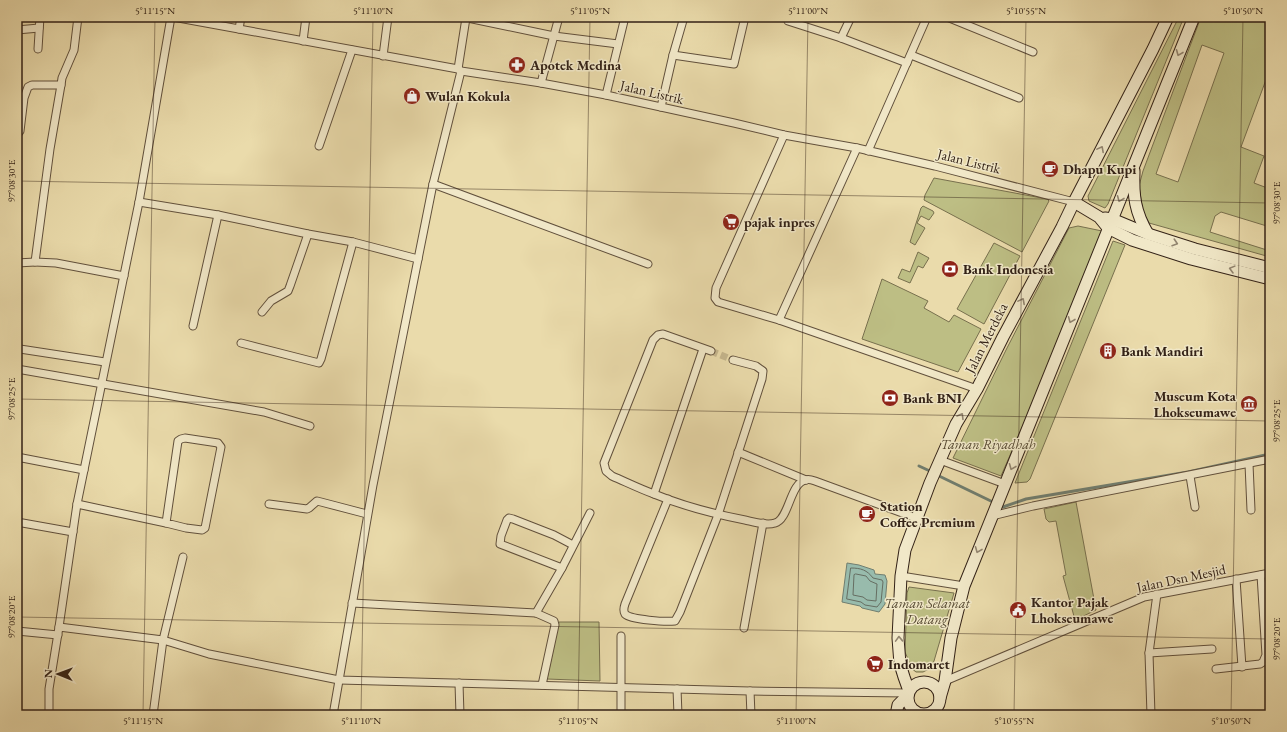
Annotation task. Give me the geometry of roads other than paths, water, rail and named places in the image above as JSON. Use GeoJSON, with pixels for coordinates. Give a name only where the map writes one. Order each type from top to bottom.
{"type":"FeatureCollection","features":[{"type":"Feature","properties":{"kind":"main road","name":"Jalan Merdeka"},"geometry":{"type":"LineString","coordinates":[[909,700],[900,664],[898,638],[901,576],[905,550],[916,518],[956,424],[977,389],[1006,330],[1062,227],[1168,17]]}},
{"type":"Feature","properties":{"kind":"main road"},"geometry":{"type":"LineString","coordinates":[[940,706],[938,689],[930,683],[925,682],[916,684],[912,687],[909,700],[912,710],[916,713],[927,715],[940,706],[951,638],[964,586],[1194,17]]}},
{"type":"Feature","properties":{"kind":"main road"},"geometry":{"type":"LineString","coordinates":[[1135,162],[1134,182],[1136,206],[1138,215],[1148,234]]}},
{"type":"Feature","properties":{"kind":"main road"},"geometry":{"type":"LineString","coordinates":[[1074,202],[1110,224],[1132,240],[1191,259],[1270,279]]}},
{"type":"Feature","properties":{"kind":"main road"},"geometry":{"type":"LineString","coordinates":[[1110,224],[1195,249],[1270,268]]}},
{"type":"Feature","properties":{"kind":"main road"},"geometry":{"type":"LineString","coordinates":[[896,715],[898,705],[909,700]]}},
{"type":"Feature","properties":{"kind":"street"},"geometry":{"type":"LineString","coordinates":[[38,49],[40,17]]}},
{"type":"Feature","properties":{"kind":"street"},"geometry":{"type":"LineString","coordinates":[[35,262],[50,149],[62,78],[74,50],[78,17]]}},
{"type":"Feature","properties":{"kind":"street"},"geometry":{"type":"LineString","coordinates":[[49,715],[48,688],[58,635],[77,504],[140,202],[172,17]]}},
{"type":"Feature","properties":{"kind":"street","name":"Jalan Listrik"},"geometry":{"type":"LineString","coordinates":[[172,17],[382,56],[606,95],[784,135],[857,148],[1074,202]]}},
{"type":"Feature","properties":{"kind":"street"},"geometry":{"type":"LineString","coordinates":[[239,29],[241,17]]}},
{"type":"Feature","properties":{"kind":"street"},"geometry":{"type":"LineString","coordinates":[[303,41],[306,17]]}},
{"type":"Feature","properties":{"kind":"street"},"geometry":{"type":"LineString","coordinates":[[382,56],[388,17]]}},
{"type":"Feature","properties":{"kind":"street"},"geometry":{"type":"LineString","coordinates":[[333,715],[364,540],[367,514],[433,184],[460,70],[465,17],[554,36],[618,44]]}},
{"type":"Feature","properties":{"kind":"street"},"geometry":{"type":"LineString","coordinates":[[541,83],[559,17]]}},
{"type":"Feature","properties":{"kind":"street"},"geometry":{"type":"LineString","coordinates":[[606,95],[625,17]]}},
{"type":"Feature","properties":{"kind":"street"},"geometry":{"type":"LineString","coordinates":[[661,107],[673,55],[684,17]]}},
{"type":"Feature","properties":{"kind":"street"},"geometry":{"type":"LineString","coordinates":[[673,55],[734,64],[745,17]]}},
{"type":"Feature","properties":{"kind":"street"},"geometry":{"type":"LineString","coordinates":[[841,38],[851,17]]}},
{"type":"Feature","properties":{"kind":"street"},"geometry":{"type":"LineString","coordinates":[[868,151],[927,17]]}},
{"type":"Feature","properties":{"kind":"street"},"geometry":{"type":"LineString","coordinates":[[947,17],[1033,52]]}},
{"type":"Feature","properties":{"kind":"street"},"geometry":{"type":"LineString","coordinates":[[788,21],[841,38],[907,63]]}},
{"type":"Feature","properties":{"kind":"street"},"geometry":{"type":"LineString","coordinates":[[17,30],[39,28]]}},
{"type":"Feature","properties":{"kind":"street"},"geometry":{"type":"LineString","coordinates":[[319,146],[352,50]]}},
{"type":"Feature","properties":{"kind":"street"},"geometry":{"type":"LineString","coordinates":[[911,55],[1019,98]]}},
{"type":"Feature","properties":{"kind":"street"},"geometry":{"type":"LineString","coordinates":[[17,135],[20,131],[24,98],[28,87],[32,85],[61,85]]}},
{"type":"Feature","properties":{"kind":"street"},"geometry":{"type":"LineString","coordinates":[[784,135],[716,288],[714,294],[718,302],[779,320],[977,389]]}},
{"type":"Feature","properties":{"kind":"street"},"geometry":{"type":"LineString","coordinates":[[779,320],[857,148]]}},
{"type":"Feature","properties":{"kind":"street"},"geometry":{"type":"LineString","coordinates":[[433,184],[648,264]]}},
{"type":"Feature","properties":{"kind":"street"},"geometry":{"type":"LineString","coordinates":[[140,202],[218,215],[353,242],[418,259]]}},
{"type":"Feature","properties":{"kind":"street"},"geometry":{"type":"LineString","coordinates":[[193,326],[218,215]]}},
{"type":"Feature","properties":{"kind":"street"},"geometry":{"type":"LineString","coordinates":[[262,312],[271,301],[288,291],[308,234]]}},
{"type":"Feature","properties":{"kind":"street"},"geometry":{"type":"LineString","coordinates":[[241,343],[319,363],[322,358],[353,242]]}},
{"type":"Feature","properties":{"kind":"street"},"geometry":{"type":"LineString","coordinates":[[17,263],[56,263],[124,276]]}},
{"type":"Feature","properties":{"kind":"street"},"geometry":{"type":"LineString","coordinates":[[654,494],[707,350],[664,334],[658,335],[653,340],[604,463],[606,471],[612,476],[654,494],[668,499],[718,514],[763,524],[776,523],[779,521],[783,516],[796,486],[806,480]]}},
{"type":"Feature","properties":{"kind":"street"},"geometry":{"type":"LineString","coordinates":[[20,349],[106,362]]}},
{"type":"Feature","properties":{"kind":"street"},"geometry":{"type":"LineString","coordinates":[[668,499],[625,604],[624,611],[628,616],[645,620],[667,622],[675,621],[680,612],[718,514],[762,379],[763,371],[756,366],[733,360]]}},
{"type":"Feature","properties":{"kind":"street"},"geometry":{"type":"LineString","coordinates":[[17,369],[264,412],[310,426]]}},
{"type":"Feature","properties":{"kind":"street"},"geometry":{"type":"LineString","coordinates":[[77,504],[186,528],[202,530],[205,528],[221,450],[218,443],[184,438],[181,438],[178,441],[166,523]]}},
{"type":"Feature","properties":{"kind":"street"},"geometry":{"type":"LineString","coordinates":[[738,452],[806,480],[815,481],[916,518]]}},
{"type":"Feature","properties":{"kind":"street"},"geometry":{"type":"LineString","coordinates":[[17,457],[84,470]]}},
{"type":"Feature","properties":{"kind":"street"},"geometry":{"type":"LineString","coordinates":[[993,515],[1270,459]]}},
{"type":"Feature","properties":{"kind":"street"},"geometry":{"type":"LineString","coordinates":[[939,462],[1004,487]]}},
{"type":"Feature","properties":{"kind":"street"},"geometry":{"type":"LineString","coordinates":[[1249,464],[1251,510]]}},
{"type":"Feature","properties":{"kind":"street"},"geometry":{"type":"LineString","coordinates":[[1190,476],[1195,507]]}},
{"type":"Feature","properties":{"kind":"street"},"geometry":{"type":"LineString","coordinates":[[269,504],[307,509],[317,501],[367,514]]}},
{"type":"Feature","properties":{"kind":"street"},"geometry":{"type":"LineString","coordinates":[[536,613],[562,568],[590,513]]}},
{"type":"Feature","properties":{"kind":"street"},"geometry":{"type":"LineString","coordinates":[[562,568],[500,544],[501,536],[507,520],[509,518],[513,519],[554,535],[573,545]]}},
{"type":"Feature","properties":{"kind":"street"},"geometry":{"type":"LineString","coordinates":[[17,522],[73,532]]}},
{"type":"Feature","properties":{"kind":"street"},"geometry":{"type":"LineString","coordinates":[[744,628],[763,524]]}},
{"type":"Feature","properties":{"kind":"street"},"geometry":{"type":"LineString","coordinates":[[152,715],[163,640],[183,557]]}},
{"type":"Feature","properties":{"kind":"street","name":"Jalan Dsn Mesjid"},"geometry":{"type":"LineString","coordinates":[[945,681],[1144,597],[1270,573]]}},
{"type":"Feature","properties":{"kind":"street"},"geometry":{"type":"LineString","coordinates":[[1216,669],[1242,667],[1260,664],[1263,662],[1266,655],[1261,575]]}},
{"type":"Feature","properties":{"kind":"street"},"geometry":{"type":"LineString","coordinates":[[901,576],[964,586]]}},
{"type":"Feature","properties":{"kind":"street"},"geometry":{"type":"LineString","coordinates":[[1236,579],[1242,667]]}},
{"type":"Feature","properties":{"kind":"street"},"geometry":{"type":"LineString","coordinates":[[1151,715],[1150,653],[1157,594]]}},
{"type":"Feature","properties":{"kind":"street"},"geometry":{"type":"LineString","coordinates":[[352,603],[536,613],[554,621],[555,625],[542,685]]}},
{"type":"Feature","properties":{"kind":"street"},"geometry":{"type":"LineString","coordinates":[[59,627],[163,640],[209,654],[339,680],[677,688],[909,700]]}},
{"type":"Feature","properties":{"kind":"street"},"geometry":{"type":"LineString","coordinates":[[17,631],[58,635]]}},
{"type":"Feature","properties":{"kind":"street"},"geometry":{"type":"LineString","coordinates":[[621,636],[621,715]]}},
{"type":"Feature","properties":{"kind":"street"},"geometry":{"type":"LineString","coordinates":[[1150,653],[1212,649]]}},
{"type":"Feature","properties":{"kind":"street"},"geometry":{"type":"LineString","coordinates":[[458,683],[460,715]]}},
{"type":"Feature","properties":{"kind":"street"},"geometry":{"type":"LineString","coordinates":[[677,688],[678,715]]}},
{"type":"Feature","properties":{"kind":"street"},"geometry":{"type":"LineString","coordinates":[[750,691],[751,715]]}},
{"type":"Feature","properties":{"kind":"water"},"geometry":{"type":"Polygon","coordinates":[[[847,563],[874,570],[875,574],[885,575],[887,581],[885,604],[879,612],[842,602],[847,563]]]}},
{"type":"Feature","properties":{"kind":"waterway"},"geometry":{"type":"LineString","coordinates":[[1000,505],[1003,507],[1026,499],[1188,472],[1270,454]]}},
{"type":"Feature","properties":{"kind":"waterway"},"geometry":{"type":"LineString","coordinates":[[919,466],[932,472]]}},
{"type":"Feature","properties":{"kind":"waterway"},"geometry":{"type":"LineString","coordinates":[[937,475],[995,503]]}},
{"type":"Feature","properties":{"kind":"tunnel"},"geometry":{"type":"LineString","coordinates":[[711,351],[733,360]]}},
{"type":"Feature","properties":{"kind":"place","name":"Apotek Medina"},"geometry":{"type":"Point","coordinates":[517,65]}},
{"type":"Feature","properties":{"kind":"place","name":"Wulan Kokula"},"geometry":{"type":"Point","coordinates":[412,96]}},
{"type":"Feature","properties":{"kind":"place","name":"Dhapu Kupi"},"geometry":{"type":"Point","coordinates":[1050,169]}},
{"type":"Feature","properties":{"kind":"place","name":"pajak inpres"},"geometry":{"type":"Point","coordinates":[731,222]}},
{"type":"Feature","properties":{"kind":"place","name":"Bank Indonesia"},"geometry":{"type":"Point","coordinates":[950,269]}},
{"type":"Feature","properties":{"kind":"place","name":"Bank Mandiri"},"geometry":{"type":"Point","coordinates":[1108,351]}},
{"type":"Feature","properties":{"kind":"place","name":"Bank BNI"},"geometry":{"type":"Point","coordinates":[890,398]}},
{"type":"Feature","properties":{"kind":"place","name":"Museum Kota Lhokseumawe"},"geometry":{"type":"Point","coordinates":[1249,404]}},
{"type":"Feature","properties":{"kind":"place","name":"Station Coffee Premium"},"geometry":{"type":"Point","coordinates":[867,514]}},
{"type":"Feature","properties":{"kind":"place","name":"Kantor Pajak Lhokseumawe"},"geometry":{"type":"Point","coordinates":[1018,610]}},
{"type":"Feature","properties":{"kind":"place","name":"Indomaret"},"geometry":{"type":"Point","coordinates":[875,664]}},
{"type":"Feature","properties":{"kind":"park label","name":"Taman Riyadhah"},"geometry":{"type":"Point","coordinates":[988,444]}},
{"type":"Feature","properties":{"kind":"park label","name":"Taman Selamat Datang"},"geometry":{"type":"Point","coordinates":[927,612]}}]}
